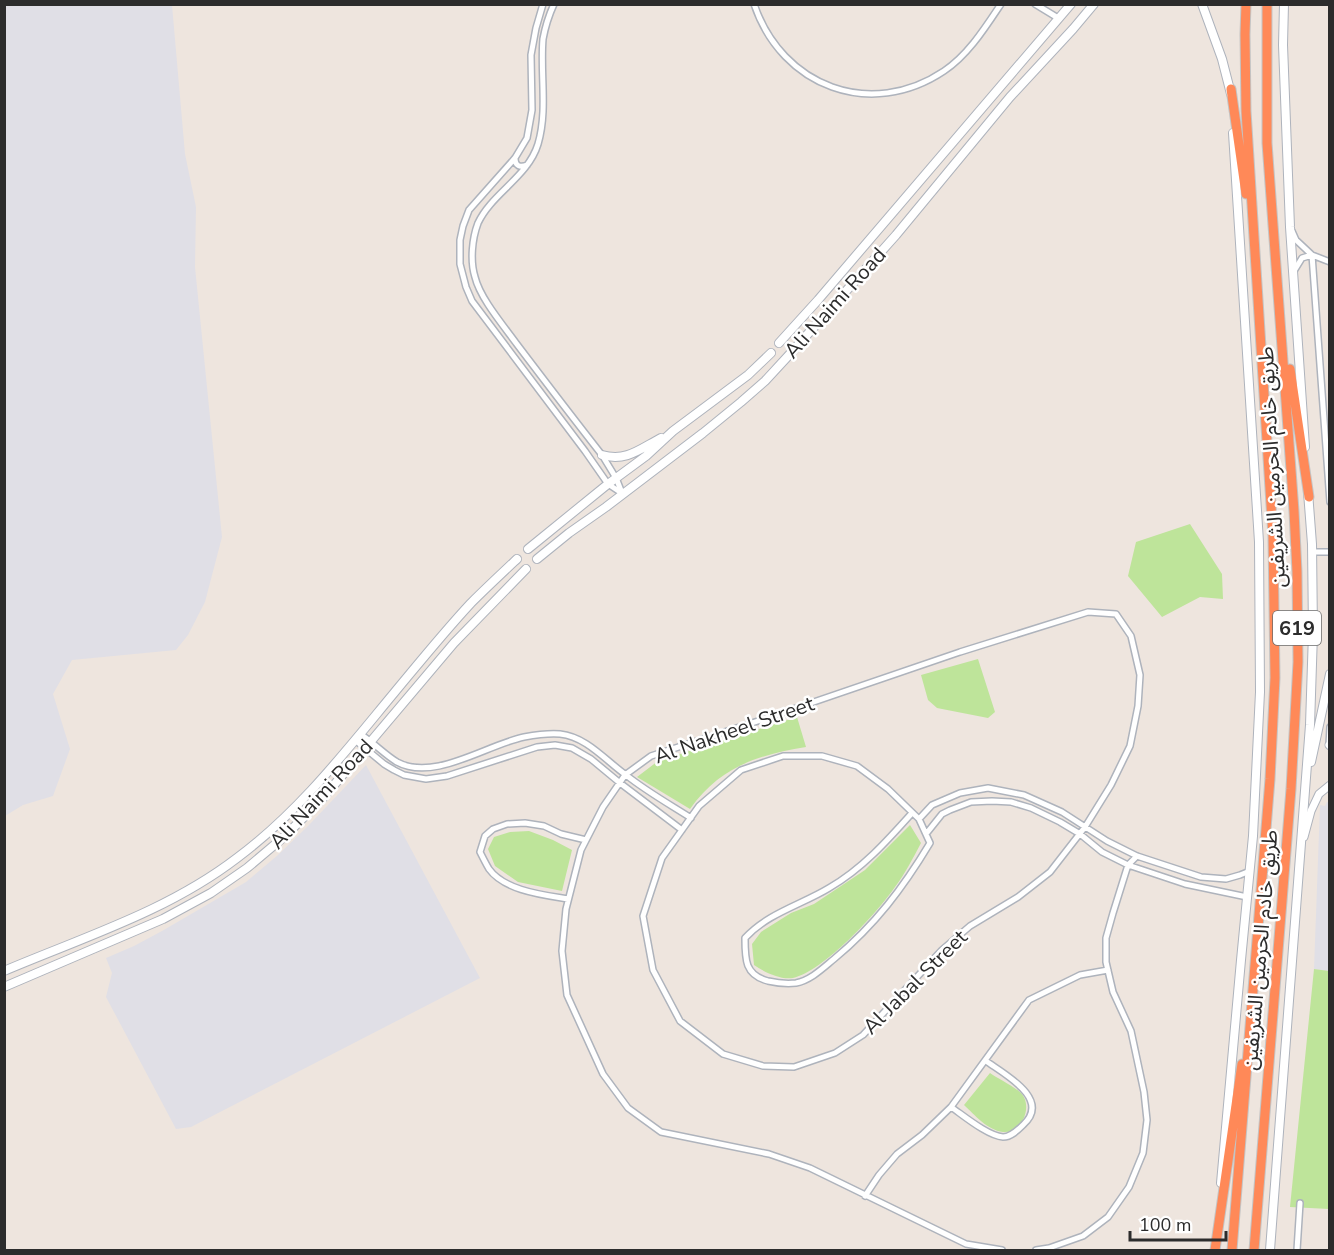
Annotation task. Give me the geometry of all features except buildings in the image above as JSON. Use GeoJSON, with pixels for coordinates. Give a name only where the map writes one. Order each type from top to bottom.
{"type":"FeatureCollection","features":[{"type":"Feature","properties":{"kind":"highway","name":"طريق خادم الحرمين الشريفين"},"geometry":{"type":"LineString","coordinates":[[1232,1251],[1270,779],[1275,678],[1273,536],[1246,111],[1246,4]]}},
{"type":"Feature","properties":{"kind":"highway","name":"طريق خادم الحرمين الشريفين"},"geometry":{"type":"LineString","coordinates":[[1254,1251],[1291,789],[1298,662],[1294,511],[1267,143],[1267,4]]}},
{"type":"Feature","properties":{"kind":"highway"},"geometry":{"type":"LineString","coordinates":[[1266,45],[1273,4]]}},
{"type":"Feature","properties":{"kind":"highway"},"geometry":{"type":"LineString","coordinates":[[1231,89],[1256,275]]}},
{"type":"Feature","properties":{"kind":"highway"},"geometry":{"type":"LineString","coordinates":[[1280,299],[1309,497]]}},
{"type":"Feature","properties":{"kind":"highway"},"geometry":{"type":"LineString","coordinates":[[1215,1251],[1255,976]]}},
{"type":"Feature","properties":{"kind":"main road","name":"Ali Naimi Road"},"geometry":{"type":"LineString","coordinates":[[780,343],[1071,4]]}},
{"type":"Feature","properties":{"kind":"main road","name":"Ali Naimi Road"},"geometry":{"type":"LineString","coordinates":[[537,559],[703,434],[741,402],[789,356],[896,235],[1010,98],[1094,4]]}},
{"type":"Feature","properties":{"kind":"main road"},"geometry":{"type":"LineString","coordinates":[[1202,4],[1231,89],[1259,542],[1260,692],[1254,836],[1215,1251]]}},
{"type":"Feature","properties":{"kind":"main road"},"geometry":{"type":"LineString","coordinates":[[1270,1251],[1310,725],[1313,633],[1309,497],[1290,226],[1283,45],[1284,4]]}},
{"type":"Feature","properties":{"kind":"main road","name":"Ali Naimi Road"},"geometry":{"type":"LineString","coordinates":[[528,549],[646,456],[673,431],[748,375],[771,353]]}},
{"type":"Feature","properties":{"kind":"main road"},"geometry":{"type":"LineString","coordinates":[[602,455],[617,458],[631,454],[673,431]]}},
{"type":"Feature","properties":{"kind":"main road"},"geometry":{"type":"LineString","coordinates":[[537,542],[535,547],[537,552],[540,554],[545,552]]}},
{"type":"Feature","properties":{"kind":"main road","name":"Ali Naimi Road"},"geometry":{"type":"LineString","coordinates":[[4,971],[153,909],[218,872],[237,858],[279,824],[312,790],[455,621],[517,559]]}},
{"type":"Feature","properties":{"kind":"main road","name":"Ali Naimi Road"},"geometry":{"type":"LineString","coordinates":[[4,987],[163,919],[229,882],[266,853],[323,798],[454,643],[526,569]]}},
{"type":"Feature","properties":{"kind":"main road"},"geometry":{"type":"LineString","coordinates":[[503,572],[509,570],[513,572],[513,582]]}},
{"type":"Feature","properties":{"kind":"main road"},"geometry":{"type":"LineString","coordinates":[[1305,793],[1329,674]]}},
{"type":"Feature","properties":{"kind":"street"},"geometry":{"type":"LineString","coordinates":[[543,4],[531,55],[530,128],[527,138],[514,158],[472,205],[463,226],[459,249],[462,276],[472,301],[608,484],[623,494]]}},
{"type":"Feature","properties":{"kind":"street"},"geometry":{"type":"LineString","coordinates":[[554,4],[543,37],[542,127],[537,145],[528,165],[484,213],[478,224],[473,245],[473,268],[480,290],[501,322],[602,455],[623,494]]}},
{"type":"Feature","properties":{"kind":"street"},"geometry":{"type":"LineString","coordinates":[[754,4],[761,22],[776,47],[801,71],[835,88],[848,92],[873,94],[895,93],[908,89],[946,70],[968,50],[1001,4]]}},
{"type":"Feature","properties":{"kind":"street"},"geometry":{"type":"LineString","coordinates":[[1035,4],[1058,18]]}},
{"type":"Feature","properties":{"kind":"street"},"geometry":{"type":"LineString","coordinates":[[514,158],[518,166],[528,165]]}},
{"type":"Feature","properties":{"kind":"street"},"geometry":{"type":"LineString","coordinates":[[472,205],[481,205],[484,213]]}},
{"type":"Feature","properties":{"kind":"street"},"geometry":{"type":"LineString","coordinates":[[1290,226],[1296,240],[1312,255],[1329,262]]}},
{"type":"Feature","properties":{"kind":"street"},"geometry":{"type":"LineString","coordinates":[[1293,271],[1302,258],[1312,255]]}},
{"type":"Feature","properties":{"kind":"street"},"geometry":{"type":"LineString","coordinates":[[1312,255],[1329,502]]}},
{"type":"Feature","properties":{"kind":"street"},"geometry":{"type":"LineString","coordinates":[[1312,552],[1329,552]]}},
{"type":"Feature","properties":{"kind":"street","name":"Al Nakheel Street"},"geometry":{"type":"LineString","coordinates":[[1002,1251],[966,1244],[810,1168],[769,1154],[661,1132],[628,1108],[603,1074],[567,995],[562,951],[566,909],[581,850],[603,807],[626,775],[651,756],[960,652],[1088,612],[1116,614],[1131,636],[1140,675],[1137,706],[1130,746],[1085,827]]}},
{"type":"Feature","properties":{"kind":"street"},"geometry":{"type":"LineString","coordinates":[[1329,727],[1329,746]]}},
{"type":"Feature","properties":{"kind":"street"},"geometry":{"type":"LineString","coordinates":[[358,737],[372,741],[397,762],[424,768],[456,761],[523,737],[561,734],[579,740],[594,749],[626,775],[691,819]]}},
{"type":"Feature","properties":{"kind":"street"},"geometry":{"type":"LineString","coordinates":[[358,737],[365,748],[384,764],[414,778],[426,779],[447,776],[537,747],[555,745],[572,748],[591,759],[682,830]]}},
{"type":"Feature","properties":{"kind":"street","name":"Al Jabal Street"},"geometry":{"type":"LineString","coordinates":[[919,819],[888,789],[856,766],[822,756],[783,756],[741,770],[699,806],[662,858],[643,916],[652,970],[680,1022],[723,1054],[763,1066],[794,1067],[835,1053],[863,1035],[942,950],[970,926],[1018,897],[1050,872],[1085,827]]}},
{"type":"Feature","properties":{"kind":"street"},"geometry":{"type":"LineString","coordinates":[[1301,848],[1311,811],[1319,794],[1329,785]]}},
{"type":"Feature","properties":{"kind":"street"},"geometry":{"type":"LineString","coordinates":[[912,813],[890,839],[861,867],[828,889],[782,910],[753,929],[745,938],[745,952],[748,968],[757,978],[778,983],[796,982],[816,974],[842,953],[872,924],[897,895],[930,843],[919,819],[932,805],[960,793],[988,788],[1024,795],[1062,812],[1107,841],[1137,856],[1201,877],[1226,879],[1250,871]]}},
{"type":"Feature","properties":{"kind":"street"},"geometry":{"type":"LineString","coordinates":[[926,834],[942,814],[971,802],[1011,802],[1060,822],[1080,834],[1102,852],[1128,865],[1185,884],[1247,897]]}},
{"type":"Feature","properties":{"kind":"street"},"geometry":{"type":"LineString","coordinates":[[568,899],[531,892],[506,883],[490,870],[480,852],[485,836],[493,829],[507,824],[525,823],[544,826],[561,834],[586,840]]}},
{"type":"Feature","properties":{"kind":"street"},"geometry":{"type":"LineString","coordinates":[[1036,1251],[1083,1236],[1108,1217],[1129,1187],[1143,1153],[1147,1120],[1144,1092],[1131,1031],[1113,992],[1106,962],[1106,938],[1128,865],[1137,856]]}},
{"type":"Feature","properties":{"kind":"street"},"geometry":{"type":"LineString","coordinates":[[866,1196],[879,1175],[897,1154],[922,1135],[951,1107],[1029,999],[1080,975],[1108,970]]}},
{"type":"Feature","properties":{"kind":"street"},"geometry":{"type":"LineString","coordinates":[[951,1107],[990,1133],[1003,1137],[1011,1135],[1030,1118],[1032,1104],[1024,1089],[986,1061]]}},
{"type":"Feature","properties":{"kind":"street"},"geometry":{"type":"LineString","coordinates":[[1297,1251],[1300,1203]]}},
{"type":"Feature","properties":{"kind":"shaded area"},"geometry":{"type":"Polygon","coordinates":[[[5,4],[172,5],[185,154],[196,207],[195,267],[222,537],[205,602],[188,635],[176,650],[72,660],[53,694],[70,749],[53,796],[23,805],[5,816],[5,4]]]}},
{"type":"Feature","properties":{"kind":"shaded area"},"geometry":{"type":"Polygon","coordinates":[[[366,765],[480,978],[191,1127],[176,1129],[106,997],[112,973],[106,958],[162,931],[246,882],[308,826],[366,765]]]}},
{"type":"Feature","properties":{"kind":"shaded area"},"geometry":{"type":"Polygon","coordinates":[[[1327,802],[1330,803],[1329,971],[1314,969],[1320,805],[1325,806],[1327,802]]]}},
{"type":"Feature","properties":{"kind":"green space"},"geometry":{"type":"Polygon","coordinates":[[[1190,524],[1222,574],[1223,599],[1200,597],[1162,617],[1128,576],[1136,542],[1190,524]]]}},
{"type":"Feature","properties":{"kind":"green space"},"geometry":{"type":"Polygon","coordinates":[[[978,659],[995,712],[988,718],[937,708],[928,700],[921,675],[978,659]]]}},
{"type":"Feature","properties":{"kind":"green space"},"geometry":{"type":"Polygon","coordinates":[[[797,717],[806,747],[771,754],[741,765],[714,783],[690,809],[637,777],[658,761],[797,717]]]}},
{"type":"Feature","properties":{"kind":"green space"},"geometry":{"type":"Polygon","coordinates":[[[910,825],[921,843],[895,887],[849,940],[806,973],[793,978],[778,977],[754,965],[752,944],[761,932],[791,913],[814,904],[865,870],[910,825]]]}},
{"type":"Feature","properties":{"kind":"green space"},"geometry":{"type":"Polygon","coordinates":[[[529,831],[572,850],[562,891],[518,882],[495,866],[488,849],[494,837],[510,832],[529,831]]]}},
{"type":"Feature","properties":{"kind":"green space"},"geometry":{"type":"Polygon","coordinates":[[[1314,969],[1329,971],[1329,1209],[1290,1207],[1314,969]]]}},
{"type":"Feature","properties":{"kind":"green space"},"geometry":{"type":"Polygon","coordinates":[[[990,1073],[1022,1094],[1025,1100],[1026,1113],[1020,1125],[1009,1132],[997,1131],[982,1122],[964,1105],[990,1073]]]}}]}
